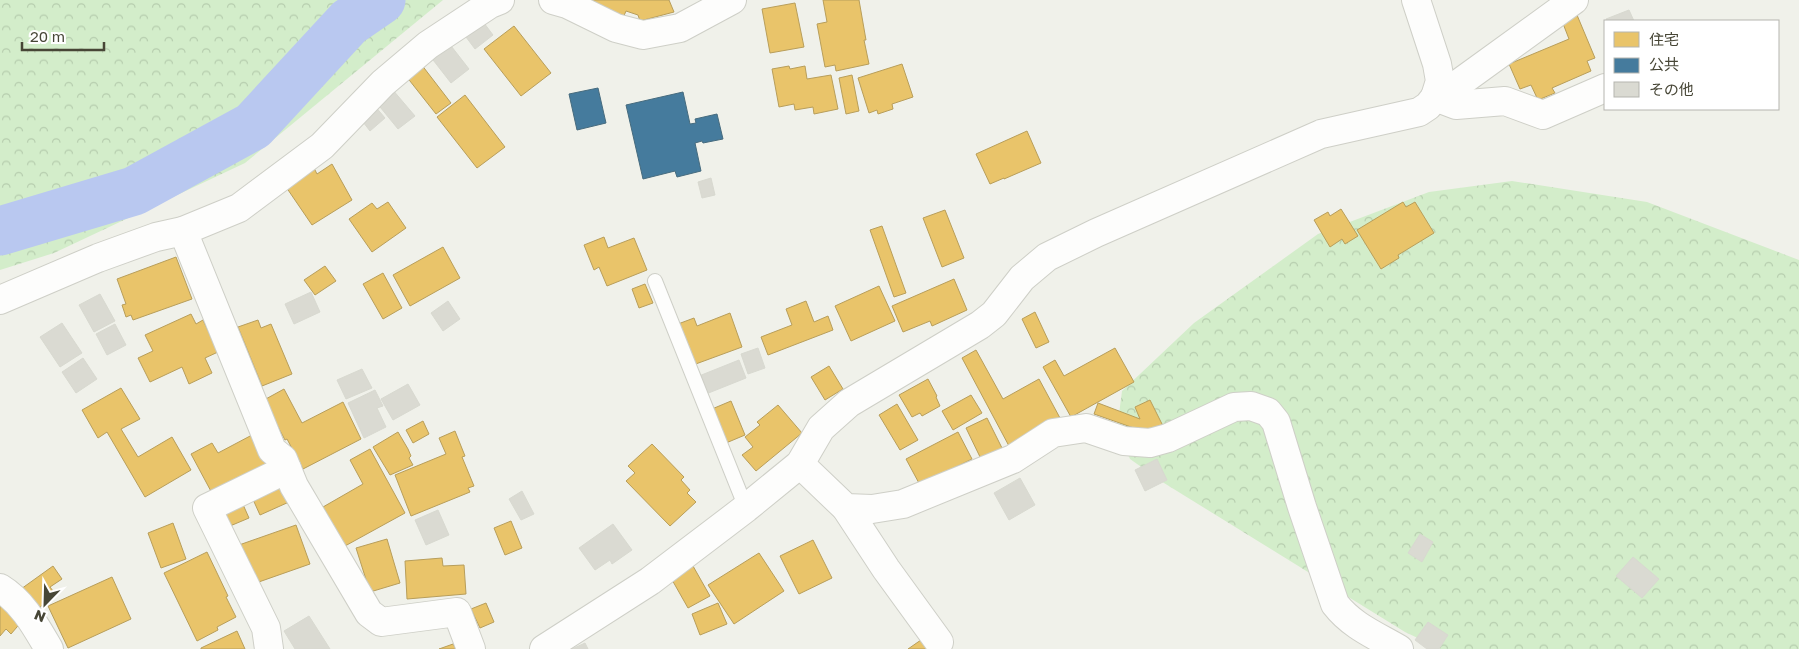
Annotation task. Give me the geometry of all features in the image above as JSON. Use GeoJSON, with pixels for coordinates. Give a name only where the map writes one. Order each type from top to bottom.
{"type":"FeatureCollection","features":[{"type":"Feature","properties":{"kind":"street"},"geometry":{"type":"LineString","coordinates":[[0,300],[98,258],[156,237],[183,231],[239,208],[322,146],[383,83],[428,45],[490,4],[500,0]]}},
{"type":"Feature","properties":{"kind":"street"},"geometry":{"type":"LineString","coordinates":[[553,0],[567,4],[616,28],[643,36],[680,28],[732,0]]}},
{"type":"Feature","properties":{"kind":"street"},"geometry":{"type":"LineString","coordinates":[[544,649],[650,581],[746,508],[800,464],[821,428],[849,403],[980,325],[994,314],[1022,278],[1047,257],[1096,233],[1321,134],[1419,112],[1428,106],[1435,97],[1440,81],[1437,64],[1416,0]]}},
{"type":"Feature","properties":{"kind":"street"},"geometry":{"type":"LineString","coordinates":[[1435,97],[1458,84],[1574,0]]}},
{"type":"Feature","properties":{"kind":"street"},"geometry":{"type":"LineString","coordinates":[[1435,97],[1456,105],[1505,101],[1543,115],[1604,88]]}},
{"type":"Feature","properties":{"kind":"street"},"geometry":{"type":"LineString","coordinates":[[183,231],[272,450],[283,459],[294,486],[369,614],[381,622],[457,612],[471,649]]}},
{"type":"Feature","properties":{"kind":"street"},"geometry":{"type":"LineString","coordinates":[[846,508],[872,509],[903,504],[1013,459],[1054,433],[1086,428],[1124,441],[1150,443],[1168,438],[1234,407],[1252,406],[1268,412],[1276,422],[1335,604],[1345,617],[1359,627],[1399,649]]}},
{"type":"Feature","properties":{"kind":"street"},"geometry":{"type":"LineString","coordinates":[[800,464],[846,508],[886,569],[939,642]]}},
{"type":"Feature","properties":{"kind":"street"},"geometry":{"type":"LineString","coordinates":[[269,649],[266,628],[207,508],[287,469]]}},
{"type":"Feature","properties":{"kind":"street"},"geometry":{"type":"LineString","coordinates":[[0,588],[9,594],[34,622],[49,649]]}},
{"type":"Feature","properties":{"kind":"lane"},"geometry":{"type":"LineString","coordinates":[[655,281],[746,508]]}},
{"type":"Feature","properties":{"kind":"green space"},"geometry":{"type":"Polygon","coordinates":[[[0,0],[443,0],[245,163],[54,253],[0,270],[0,0]]]}},
{"type":"Feature","properties":{"kind":"green space"},"geometry":{"type":"Polygon","coordinates":[[[1512,181],[1647,202],[1799,260],[1799,649],[1441,649],[1405,632],[1164,483],[1130,459],[1117,430],[1122,391],[1194,323],[1318,234],[1429,192],[1512,181]]]}},
{"type":"Feature","properties":{"kind":"building: 住宅"},"geometry":{"type":"Polygon","coordinates":[[[584,0],[669,0],[674,12],[640,21],[638,15],[626,11],[623,18],[584,0]]]}},
{"type":"Feature","properties":{"kind":"building: 住宅"},"geometry":{"type":"Polygon","coordinates":[[[823,0],[859,0],[869,64],[836,71],[835,65],[825,67],[817,24],[827,22],[823,0]]]}},
{"type":"Feature","properties":{"kind":"building: 住宅"},"geometry":{"type":"Polygon","coordinates":[[[795,3],[804,47],[770,53],[762,9],[795,3]]]}},
{"type":"Feature","properties":{"kind":"building: 住宅"},"geometry":{"type":"Polygon","coordinates":[[[1577,15],[1595,58],[1587,61],[1591,71],[1552,88],[1555,93],[1538,100],[1531,85],[1520,89],[1509,64],[1569,39],[1562,21],[1577,15]]]}},
{"type":"Feature","properties":{"kind":"building: 住宅"},"geometry":{"type":"Polygon","coordinates":[[[514,26],[551,73],[521,96],[484,49],[514,26]]]}},
{"type":"Feature","properties":{"kind":"building: 住宅"},"geometry":{"type":"Polygon","coordinates":[[[421,64],[451,103],[436,114],[406,76],[421,64]]]}},
{"type":"Feature","properties":{"kind":"building: 住宅"},"geometry":{"type":"Polygon","coordinates":[[[902,64],[913,97],[892,104],[893,109],[878,114],[877,110],[869,113],[858,78],[902,64]]]}},
{"type":"Feature","properties":{"kind":"building: 住宅"},"geometry":{"type":"Polygon","coordinates":[[[789,66],[790,69],[805,66],[807,79],[831,75],[838,109],[814,114],[813,107],[795,110],[794,104],[779,107],[772,69],[789,66]]]}},
{"type":"Feature","properties":{"kind":"building: 住宅"},"geometry":{"type":"Polygon","coordinates":[[[852,75],[859,111],[846,114],[839,78],[852,75]]]}},
{"type":"Feature","properties":{"kind":"building: 住宅"},"geometry":{"type":"Polygon","coordinates":[[[465,95],[505,147],[477,168],[437,117],[465,95]]]}},
{"type":"Feature","properties":{"kind":"building: 住宅"},"geometry":{"type":"Polygon","coordinates":[[[1027,131],[1041,163],[990,184],[976,154],[1027,131]]]}},
{"type":"Feature","properties":{"kind":"building: 住宅"},"geometry":{"type":"Polygon","coordinates":[[[332,164],[352,200],[312,225],[284,184],[313,166],[317,174],[332,164]]]}},
{"type":"Feature","properties":{"kind":"building: 住宅"},"geometry":{"type":"Polygon","coordinates":[[[388,202],[406,228],[372,252],[349,219],[372,203],[377,209],[388,202]]]}},
{"type":"Feature","properties":{"kind":"building: 住宅"},"geometry":{"type":"Polygon","coordinates":[[[1403,202],[1406,207],[1415,202],[1434,233],[1398,255],[1399,258],[1381,269],[1357,230],[1403,202]]]}},
{"type":"Feature","properties":{"kind":"building: 住宅"},"geometry":{"type":"Polygon","coordinates":[[[1341,209],[1358,236],[1345,244],[1342,239],[1330,247],[1314,220],[1328,212],[1330,216],[1341,209]]]}},
{"type":"Feature","properties":{"kind":"building: 住宅"},"geometry":{"type":"Polygon","coordinates":[[[945,210],[964,258],[942,267],[923,218],[945,210]]]}},
{"type":"Feature","properties":{"kind":"building: 住宅"},"geometry":{"type":"Polygon","coordinates":[[[882,226],[906,293],[894,297],[870,230],[882,226]]]}},
{"type":"Feature","properties":{"kind":"building: 住宅"},"geometry":{"type":"Polygon","coordinates":[[[604,237],[608,248],[634,238],[647,270],[607,286],[599,267],[594,270],[584,245],[604,237]]]}},
{"type":"Feature","properties":{"kind":"building: 住宅"},"geometry":{"type":"Polygon","coordinates":[[[443,247],[460,278],[410,306],[393,275],[443,247]]]}},
{"type":"Feature","properties":{"kind":"building: 住宅"},"geometry":{"type":"Polygon","coordinates":[[[176,257],[192,299],[133,320],[131,315],[126,317],[122,305],[126,304],[117,279],[176,257]]]}},
{"type":"Feature","properties":{"kind":"building: 住宅"},"geometry":{"type":"Polygon","coordinates":[[[325,266],[336,281],[315,295],[304,280],[325,266]]]}},
{"type":"Feature","properties":{"kind":"building: 住宅"},"geometry":{"type":"Polygon","coordinates":[[[383,273],[402,308],[383,319],[363,284],[383,273]]]}},
{"type":"Feature","properties":{"kind":"building: 住宅"},"geometry":{"type":"Polygon","coordinates":[[[954,279],[967,310],[932,326],[930,321],[903,332],[892,306],[954,279]]]}},
{"type":"Feature","properties":{"kind":"building: 住宅"},"geometry":{"type":"Polygon","coordinates":[[[645,284],[653,303],[639,308],[632,289],[645,284]]]}},
{"type":"Feature","properties":{"kind":"building: 住宅"},"geometry":{"type":"Polygon","coordinates":[[[879,286],[895,321],[851,341],[835,306],[879,286]]]}},
{"type":"Feature","properties":{"kind":"building: 住宅"},"geometry":{"type":"Polygon","coordinates":[[[806,301],[814,322],[828,316],[833,330],[768,355],[761,337],[792,325],[786,309],[806,301]]]}},
{"type":"Feature","properties":{"kind":"building: 住宅"},"geometry":{"type":"Polygon","coordinates":[[[1035,312],[1049,342],[1036,348],[1022,319],[1035,312]]]}},
{"type":"Feature","properties":{"kind":"building: 住宅"},"geometry":{"type":"Polygon","coordinates":[[[730,313],[742,347],[693,365],[678,324],[694,318],[697,326],[730,313]]]}},
{"type":"Feature","properties":{"kind":"building: 住宅"},"geometry":{"type":"Polygon","coordinates":[[[191,314],[196,324],[203,320],[218,352],[205,358],[212,373],[189,384],[182,367],[150,382],[138,358],[153,351],[145,335],[191,314]]]}},
{"type":"Feature","properties":{"kind":"building: 住宅"},"geometry":{"type":"Polygon","coordinates":[[[258,320],[261,328],[271,324],[292,374],[262,386],[238,327],[258,320]]]}},
{"type":"Feature","properties":{"kind":"building: 住宅"},"geometry":{"type":"Polygon","coordinates":[[[1115,348],[1134,382],[1071,417],[1043,367],[1055,360],[1064,376],[1115,348]]]}},
{"type":"Feature","properties":{"kind":"building: 住宅"},"geometry":{"type":"Polygon","coordinates":[[[976,350],[1003,399],[1039,379],[1060,418],[1009,446],[962,358],[976,350]]]}},
{"type":"Feature","properties":{"kind":"building: 住宅"},"geometry":{"type":"Polygon","coordinates":[[[829,366],[843,389],[825,400],[811,377],[829,366]]]}},
{"type":"Feature","properties":{"kind":"building: 住宅"},"geometry":{"type":"Polygon","coordinates":[[[928,379],[940,406],[922,416],[920,413],[912,417],[899,395],[928,379]]]}},
{"type":"Feature","properties":{"kind":"building: 住宅"},"geometry":{"type":"Polygon","coordinates":[[[121,388],[140,419],[121,429],[138,457],[172,437],[191,470],[145,497],[107,432],[98,438],[82,410],[121,388]]]}},
{"type":"Feature","properties":{"kind":"building: 住宅"},"geometry":{"type":"Polygon","coordinates":[[[284,389],[302,423],[343,402],[361,439],[303,469],[264,400],[284,389]]]}},
{"type":"Feature","properties":{"kind":"building: 住宅"},"geometry":{"type":"Polygon","coordinates":[[[971,395],[982,413],[953,430],[942,411],[971,395]]]}},
{"type":"Feature","properties":{"kind":"building: 住宅"},"geometry":{"type":"Polygon","coordinates":[[[1150,400],[1163,426],[1148,433],[1094,414],[1098,403],[1140,419],[1135,407],[1150,400]]]}},
{"type":"Feature","properties":{"kind":"building: 住宅"},"geometry":{"type":"Polygon","coordinates":[[[731,401],[745,435],[726,443],[712,409],[731,401]]]}},
{"type":"Feature","properties":{"kind":"building: 住宅"},"geometry":{"type":"Polygon","coordinates":[[[897,404],[918,440],[900,450],[879,415],[897,404]]]}},
{"type":"Feature","properties":{"kind":"building: 住宅"},"geometry":{"type":"Polygon","coordinates":[[[778,405],[802,433],[756,471],[742,455],[753,447],[745,437],[760,425],[757,422],[778,405]]]}},
{"type":"Feature","properties":{"kind":"building: 住宅"},"geometry":{"type":"Polygon","coordinates":[[[987,418],[1003,450],[982,461],[966,428],[987,418]]]}},
{"type":"Feature","properties":{"kind":"building: 住宅"},"geometry":{"type":"Polygon","coordinates":[[[423,421],[429,434],[413,443],[406,430],[423,421]]]}},
{"type":"Feature","properties":{"kind":"building: 住宅"},"geometry":{"type":"Polygon","coordinates":[[[455,431],[465,456],[462,457],[474,486],[468,488],[470,492],[411,516],[395,475],[446,454],[439,438],[455,431]]]}},
{"type":"Feature","properties":{"kind":"building: 住宅"},"geometry":{"type":"Polygon","coordinates":[[[398,432],[408,449],[411,456],[409,458],[413,465],[390,475],[373,447],[398,432]]]}},
{"type":"Feature","properties":{"kind":"building: 住宅"},"geometry":{"type":"Polygon","coordinates":[[[958,432],[972,459],[920,485],[906,459],[958,432]]]}},
{"type":"Feature","properties":{"kind":"building: 住宅"},"geometry":{"type":"Polygon","coordinates":[[[252,435],[269,465],[213,495],[191,454],[212,443],[218,453],[252,435]]]}},
{"type":"Feature","properties":{"kind":"building: 住宅"},"geometry":{"type":"Polygon","coordinates":[[[652,444],[684,477],[681,480],[690,490],[687,493],[696,502],[670,526],[626,481],[635,473],[628,466],[652,444]]]}},
{"type":"Feature","properties":{"kind":"building: 住宅"},"geometry":{"type":"Polygon","coordinates":[[[370,449],[405,513],[345,546],[323,507],[363,484],[350,460],[370,449]]]}},
{"type":"Feature","properties":{"kind":"building: 住宅"},"geometry":{"type":"Polygon","coordinates":[[[279,482],[289,502],[260,515],[251,495],[279,482]]]}},
{"type":"Feature","properties":{"kind":"building: 住宅"},"geometry":{"type":"Polygon","coordinates":[[[241,500],[249,518],[230,526],[222,509],[241,500]]]}},
{"type":"Feature","properties":{"kind":"building: 住宅"},"geometry":{"type":"Polygon","coordinates":[[[511,521],[522,548],[505,555],[494,528],[511,521]]]}},
{"type":"Feature","properties":{"kind":"building: 住宅"},"geometry":{"type":"Polygon","coordinates":[[[173,523],[186,559],[161,568],[148,533],[173,523]]]}},
{"type":"Feature","properties":{"kind":"building: 住宅"},"geometry":{"type":"Polygon","coordinates":[[[296,525],[310,564],[253,584],[239,545],[296,525]]]}},
{"type":"Feature","properties":{"kind":"building: 住宅"},"geometry":{"type":"Polygon","coordinates":[[[387,539],[400,583],[370,592],[356,548],[387,539]]]}},
{"type":"Feature","properties":{"kind":"building: 住宅"},"geometry":{"type":"Polygon","coordinates":[[[813,540],[832,578],[799,594],[780,556],[813,540]]]}},
{"type":"Feature","properties":{"kind":"building: 住宅"},"geometry":{"type":"Polygon","coordinates":[[[207,552],[236,617],[217,627],[218,630],[197,641],[164,573],[207,552]]]}},
{"type":"Feature","properties":{"kind":"building: 住宅"},"geometry":{"type":"Polygon","coordinates":[[[759,553],[784,591],[734,624],[708,585],[759,553]]]}},
{"type":"Feature","properties":{"kind":"building: 住宅"},"geometry":{"type":"Polygon","coordinates":[[[442,558],[443,566],[464,565],[466,594],[407,599],[405,561],[442,558]]]}},
{"type":"Feature","properties":{"kind":"building: 住宅"},"geometry":{"type":"Polygon","coordinates":[[[53,566],[62,579],[50,587],[56,595],[36,610],[21,589],[53,566]]]}},
{"type":"Feature","properties":{"kind":"building: 住宅"},"geometry":{"type":"Polygon","coordinates":[[[693,566],[710,596],[688,608],[671,578],[693,566]]]}},
{"type":"Feature","properties":{"kind":"building: 住宅"},"geometry":{"type":"Polygon","coordinates":[[[112,577],[131,619],[68,648],[48,606],[112,577]]]}},
{"type":"Feature","properties":{"kind":"building: 住宅"},"geometry":{"type":"Polygon","coordinates":[[[0,599],[23,620],[11,634],[6,629],[0,636],[0,599]]]}},
{"type":"Feature","properties":{"kind":"building: 住宅"},"geometry":{"type":"Polygon","coordinates":[[[486,603],[494,622],[480,628],[471,609],[486,603]]]}},
{"type":"Feature","properties":{"kind":"building: 住宅"},"geometry":{"type":"Polygon","coordinates":[[[718,603],[727,624],[700,635],[692,614],[718,603]]]}},
{"type":"Feature","properties":{"kind":"building: 住宅"},"geometry":{"type":"Polygon","coordinates":[[[237,631],[245,649],[201,649],[201,648],[237,631]]]}},
{"type":"Feature","properties":{"kind":"building: 住宅"},"geometry":{"type":"Polygon","coordinates":[[[931,633],[942,649],[908,649],[931,633]]]}},
{"type":"Feature","properties":{"kind":"building: 住宅"},"geometry":{"type":"Polygon","coordinates":[[[453,644],[456,649],[439,649],[453,644]]]}},
{"type":"Feature","properties":{"kind":"building: 公共"},"geometry":{"type":"Polygon","coordinates":[[[598,88],[606,123],[577,130],[569,94],[598,88]]]}},
{"type":"Feature","properties":{"kind":"building: 公共"},"geometry":{"type":"Polygon","coordinates":[[[683,92],[690,124],[696,123],[695,119],[717,114],[723,139],[695,143],[701,171],[677,177],[675,171],[643,179],[626,105],[683,92]]]}},
{"type":"Feature","properties":{"kind":"building: その他"},"geometry":{"type":"Polygon","coordinates":[[[1629,10],[1634,20],[1606,20],[1629,10]]]}},
{"type":"Feature","properties":{"kind":"building: その他"},"geometry":{"type":"Polygon","coordinates":[[[481,19],[493,35],[475,49],[463,33],[481,19]]]}},
{"type":"Feature","properties":{"kind":"building: その他"},"geometry":{"type":"Polygon","coordinates":[[[448,42],[469,69],[451,83],[430,56],[448,42]]]}},
{"type":"Feature","properties":{"kind":"building: その他"},"geometry":{"type":"Polygon","coordinates":[[[392,89],[415,116],[398,129],[376,102],[392,89]]]}},
{"type":"Feature","properties":{"kind":"building: その他"},"geometry":{"type":"Polygon","coordinates":[[[374,105],[385,118],[370,131],[360,118],[374,105]]]}},
{"type":"Feature","properties":{"kind":"building: その他"},"geometry":{"type":"Polygon","coordinates":[[[711,178],[715,195],[702,198],[698,182],[711,178]]]}},
{"type":"Feature","properties":{"kind":"building: その他"},"geometry":{"type":"Polygon","coordinates":[[[311,292],[320,312],[294,324],[285,304],[311,292]]]}},
{"type":"Feature","properties":{"kind":"building: その他"},"geometry":{"type":"Polygon","coordinates":[[[100,294],[115,321],[94,332],[79,305],[100,294]]]}},
{"type":"Feature","properties":{"kind":"building: その他"},"geometry":{"type":"Polygon","coordinates":[[[448,301],[460,319],[443,331],[431,313],[448,301]]]}},
{"type":"Feature","properties":{"kind":"building: その他"},"geometry":{"type":"Polygon","coordinates":[[[62,323],[82,353],[60,367],[40,337],[62,323]]]}},
{"type":"Feature","properties":{"kind":"building: その他"},"geometry":{"type":"Polygon","coordinates":[[[115,324],[126,345],[107,355],[96,334],[115,324]]]}},
{"type":"Feature","properties":{"kind":"building: その他"},"geometry":{"type":"Polygon","coordinates":[[[758,348],[765,368],[748,374],[741,354],[758,348]]]}},
{"type":"Feature","properties":{"kind":"building: その他"},"geometry":{"type":"Polygon","coordinates":[[[83,358],[97,379],[76,393],[62,372],[83,358]]]}},
{"type":"Feature","properties":{"kind":"building: その他"},"geometry":{"type":"Polygon","coordinates":[[[739,360],[746,378],[706,394],[699,376],[739,360]]]}},
{"type":"Feature","properties":{"kind":"building: その他"},"geometry":{"type":"Polygon","coordinates":[[[362,369],[372,388],[346,399],[337,380],[362,369]]]}},
{"type":"Feature","properties":{"kind":"building: その他"},"geometry":{"type":"Polygon","coordinates":[[[408,384],[420,405],[393,420],[381,399],[408,384]]]}},
{"type":"Feature","properties":{"kind":"building: その他"},"geometry":{"type":"Polygon","coordinates":[[[375,390],[383,406],[377,408],[386,427],[364,438],[348,403],[375,390]]]}},
{"type":"Feature","properties":{"kind":"building: その他"},"geometry":{"type":"Polygon","coordinates":[[[1157,459],[1167,480],[1145,491],[1135,470],[1157,459]]]}},
{"type":"Feature","properties":{"kind":"building: その他"},"geometry":{"type":"Polygon","coordinates":[[[1020,478],[1035,505],[1009,520],[994,493],[1020,478]]]}},
{"type":"Feature","properties":{"kind":"building: その他"},"geometry":{"type":"Polygon","coordinates":[[[522,491],[534,514],[521,520],[509,499],[522,491]]]}},
{"type":"Feature","properties":{"kind":"building: その他"},"geometry":{"type":"Polygon","coordinates":[[[438,510],[449,535],[426,545],[415,520],[438,510]]]}},
{"type":"Feature","properties":{"kind":"building: その他"},"geometry":{"type":"Polygon","coordinates":[[[613,524],[632,550],[612,564],[610,560],[595,570],[579,548],[613,524]]]}},
{"type":"Feature","properties":{"kind":"building: その他"},"geometry":{"type":"Polygon","coordinates":[[[1420,534],[1433,542],[1422,562],[1408,553],[1420,534]]]}},
{"type":"Feature","properties":{"kind":"building: その他"},"geometry":{"type":"Polygon","coordinates":[[[1633,557],[1659,579],[1642,598],[1616,576],[1633,557]]]}},
{"type":"Feature","properties":{"kind":"building: その他"},"geometry":{"type":"Polygon","coordinates":[[[309,616],[330,649],[295,649],[284,631],[309,616]]]}},
{"type":"Feature","properties":{"kind":"building: その他"},"geometry":{"type":"Polygon","coordinates":[[[1428,622],[1448,635],[1439,649],[1427,649],[1415,640],[1428,622]]]}},
{"type":"Feature","properties":{"kind":"building: その他"},"geometry":{"type":"Polygon","coordinates":[[[585,643],[588,649],[572,649],[585,643]]]}},
{"type":"Feature","properties":{"kind":"waterway"},"geometry":{"type":"LineString","coordinates":[[0,231],[134,191],[253,126],[349,22],[381,0]]}}]}
